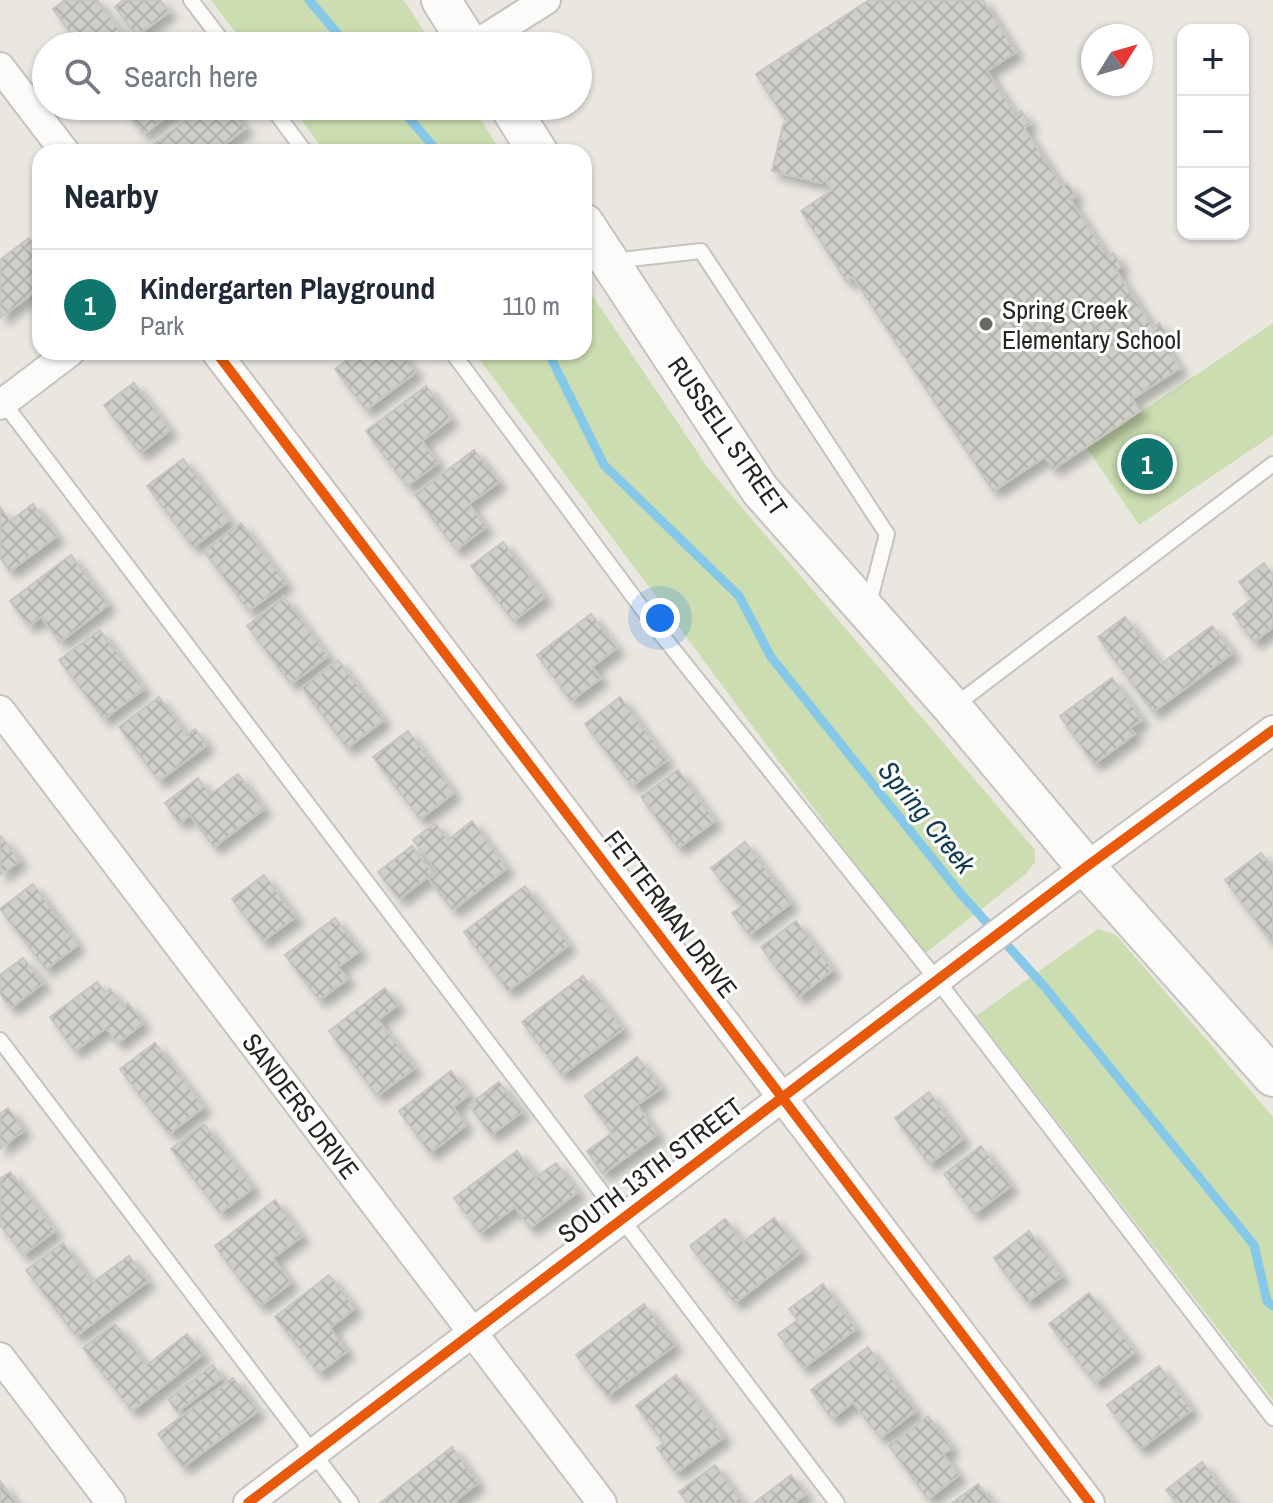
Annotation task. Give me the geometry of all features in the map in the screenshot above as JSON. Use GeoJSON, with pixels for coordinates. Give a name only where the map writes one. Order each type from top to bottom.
{"type":"FeatureCollection","features":[{"type":"Feature","properties":{"kind":"main road"},"geometry":{"type":"LineString","coordinates":[[441,0],[463,32]]}},
{"type":"Feature","properties":{"kind":"main road"},"geometry":{"type":"LineString","coordinates":[[518,120],[533,144]]}},
{"type":"Feature","properties":{"kind":"main road","name":"RUSSELL STREET"},"geometry":{"type":"LineString","coordinates":[[592,236],[760,490],[952,707],[1086,867],[1273,1077]]}},
{"type":"Feature","properties":{"kind":"street"},"geometry":{"type":"LineString","coordinates":[[495,32],[546,0]]}},
{"type":"Feature","properties":{"kind":"street"},"geometry":{"type":"LineString","coordinates":[[0,67],[32,109]]}},
{"type":"Feature","properties":{"kind":"street"},"geometry":{"type":"LineString","coordinates":[[41,120],[59,144]]}},
{"type":"Feature","properties":{"kind":"street"},"geometry":{"type":"LineString","coordinates":[[1,402],[59,360]]}},
{"type":"Feature","properties":{"kind":"street","name":"FETTERMAN DRIVE"},"geometry":{"type":"LineString","coordinates":[[222,360],[1090,1503]]}},
{"type":"Feature","properties":{"kind":"street","name":"SANDERS DRIVE"},"geometry":{"type":"LineString","coordinates":[[0,710],[602,1503]]}},
{"type":"Feature","properties":{"kind":"street","name":"SOUTH 13TH STREET"},"geometry":{"type":"LineString","coordinates":[[248,1503],[1086,867],[1273,730]]}},
{"type":"Feature","properties":{"kind":"street"},"geometry":{"type":"LineString","coordinates":[[0,1357],[111,1503]]}},
{"type":"Feature","properties":{"kind":"lane"},"geometry":{"type":"LineString","coordinates":[[191,0],[215,32]]}},
{"type":"Feature","properties":{"kind":"lane"},"geometry":{"type":"LineString","coordinates":[[281,120],[299,144]]}},
{"type":"Feature","properties":{"kind":"lane"},"geometry":{"type":"LineString","coordinates":[[608,261],[701,251],[887,534],[867,611]]}},
{"type":"Feature","properties":{"kind":"lane"},"geometry":{"type":"LineString","coordinates":[[458,360],[661,634],[937,980],[1273,1418]]}},
{"type":"Feature","properties":{"kind":"lane"},"geometry":{"type":"LineString","coordinates":[[1,402],[837,1503]]}},
{"type":"Feature","properties":{"kind":"lane"},"geometry":{"type":"LineString","coordinates":[[952,707],[1273,464]]}},
{"type":"Feature","properties":{"kind":"lane"},"geometry":{"type":"LineString","coordinates":[[0,1040],[351,1503]]}},
{"type":"Feature","properties":{"kind":"green space"},"geometry":{"type":"Polygon","coordinates":[[[211,0],[404,0],[424,32],[235,32],[211,0]]]}},
{"type":"Feature","properties":{"kind":"green space"},"geometry":{"type":"Polygon","coordinates":[[[301,120],[481,120],[496,144],[319,144],[301,120]]]}},
{"type":"Feature","properties":{"kind":"green space"},"geometry":{"type":"Polygon","coordinates":[[[592,295],[708,468],[1035,850],[1035,862],[1026,874],[923,955],[480,360],[592,360],[592,295]]]}},
{"type":"Feature","properties":{"kind":"green space"},"geometry":{"type":"Polygon","coordinates":[[[1273,323],[1273,435],[1139,525],[1087,448],[1273,323]]]}},
{"type":"Feature","properties":{"kind":"green space"},"geometry":{"type":"Polygon","coordinates":[[[1098,929],[1116,935],[1273,1117],[1273,1400],[976,1016],[1098,929]]]}},
{"type":"Feature","properties":{"kind":"building"},"geometry":{"type":"Polygon","coordinates":[[[65,0],[97,0],[121,32],[70,32],[53,9],[65,0]]]}},
{"type":"Feature","properties":{"kind":"building"},"geometry":{"type":"Polygon","coordinates":[[[123,0],[160,0],[169,12],[142,32],[133,32],[115,7],[123,0]]]}},
{"type":"Feature","properties":{"kind":"building"},"geometry":{"type":"Polygon","coordinates":[[[869,0],[983,0],[1016,52],[987,71],[1016,115],[1021,111],[1030,124],[1024,128],[1062,186],[1067,183],[1076,196],[1070,199],[1108,257],[1113,253],[1122,266],[1116,270],[1153,327],[1159,323],[1169,338],[1163,342],[1180,368],[1132,399],[1140,411],[1053,469],[1045,457],[993,491],[853,277],[847,282],[801,211],[832,190],[825,180],[821,183],[772,171],[783,125],[787,122],[756,74],[869,0]]]}},
{"type":"Feature","properties":{"kind":"building"},"geometry":{"type":"Polygon","coordinates":[[[133,120],[162,120],[144,134],[133,120]]]}},
{"type":"Feature","properties":{"kind":"building"},"geometry":{"type":"Polygon","coordinates":[[[186,120],[240,120],[246,128],[225,144],[154,144],[186,120]]]}},
{"type":"Feature","properties":{"kind":"building"},"geometry":{"type":"Polygon","coordinates":[[[29,238],[32,242],[32,294],[0,318],[0,260],[29,238]]]}},
{"type":"Feature","properties":{"kind":"building"},"geometry":{"type":"Polygon","coordinates":[[[347,360],[406,360],[416,372],[366,410],[335,369],[347,360]]]}},
{"type":"Feature","properties":{"kind":"building"},"geometry":{"type":"Polygon","coordinates":[[[134,383],[170,430],[140,453],[104,405],[134,383]]]}},
{"type":"Feature","properties":{"kind":"building"},"geometry":{"type":"Polygon","coordinates":[[[426,386],[451,419],[422,441],[438,463],[407,486],[366,431],[426,386]]]}},
{"type":"Feature","properties":{"kind":"building"},"geometry":{"type":"Polygon","coordinates":[[[474,450],[499,482],[469,504],[486,527],[456,550],[415,495],[474,450]]]}},
{"type":"Feature","properties":{"kind":"building"},"geometry":{"type":"Polygon","coordinates":[[[183,459],[229,520],[193,547],[147,486],[183,459]]]}},
{"type":"Feature","properties":{"kind":"building"},"geometry":{"type":"Polygon","coordinates":[[[33,504],[57,536],[10,571],[0,558],[0,507],[10,521],[33,504]]]}},
{"type":"Feature","properties":{"kind":"building"},"geometry":{"type":"Polygon","coordinates":[[[241,523],[286,583],[249,611],[204,551],[241,523]]]}},
{"type":"Feature","properties":{"kind":"building"},"geometry":{"type":"Polygon","coordinates":[[[503,542],[545,597],[513,621],[471,566],[503,542]]]}},
{"type":"Feature","properties":{"kind":"building"},"geometry":{"type":"Polygon","coordinates":[[[71,555],[108,605],[60,642],[41,617],[29,626],[10,601],[71,555]]]}},
{"type":"Feature","properties":{"kind":"building"},"geometry":{"type":"Polygon","coordinates":[[[1264,563],[1273,575],[1273,627],[1254,642],[1233,614],[1252,599],[1239,582],[1264,563]]]}},
{"type":"Feature","properties":{"kind":"building"},"geometry":{"type":"Polygon","coordinates":[[[284,597],[328,656],[291,684],[247,626],[284,597]]]}},
{"type":"Feature","properties":{"kind":"building"},"geometry":{"type":"Polygon","coordinates":[[[591,614],[617,648],[592,667],[601,678],[571,701],[537,655],[591,614]]]}},
{"type":"Feature","properties":{"kind":"building"},"geometry":{"type":"Polygon","coordinates":[[[1125,617],[1161,664],[1212,626],[1233,653],[1153,712],[1098,637],[1125,617]]]}},
{"type":"Feature","properties":{"kind":"building"},"geometry":{"type":"Polygon","coordinates":[[[100,630],[144,689],[104,719],[59,660],[100,630]]]}},
{"type":"Feature","properties":{"kind":"building"},"geometry":{"type":"Polygon","coordinates":[[[338,660],[384,720],[347,748],[302,688],[338,660]]]}},
{"type":"Feature","properties":{"kind":"building"},"geometry":{"type":"Polygon","coordinates":[[[1112,678],[1142,720],[1130,728],[1135,734],[1094,764],[1060,716],[1112,678]]]}},
{"type":"Feature","properties":{"kind":"building"},"geometry":{"type":"Polygon","coordinates":[[[159,697],[187,735],[195,729],[207,745],[159,781],[119,727],[159,697]]]}},
{"type":"Feature","properties":{"kind":"building"},"geometry":{"type":"Polygon","coordinates":[[[620,697],[667,760],[632,786],[585,724],[620,697]]]}},
{"type":"Feature","properties":{"kind":"building"},"geometry":{"type":"Polygon","coordinates":[[[408,731],[454,793],[420,819],[373,757],[408,731]]]}},
{"type":"Feature","properties":{"kind":"building"},"geometry":{"type":"Polygon","coordinates":[[[678,770],[715,821],[678,848],[641,797],[678,770]]]}},
{"type":"Feature","properties":{"kind":"building"},"geometry":{"type":"Polygon","coordinates":[[[238,774],[264,809],[214,847],[190,815],[179,823],[165,803],[198,778],[210,795],[238,774]]]}},
{"type":"Feature","properties":{"kind":"building"},"geometry":{"type":"Polygon","coordinates":[[[472,821],[507,868],[453,910],[428,878],[437,872],[413,840],[435,823],[448,840],[472,821]]]}},
{"type":"Feature","properties":{"kind":"building"},"geometry":{"type":"Polygon","coordinates":[[[0,837],[20,861],[0,875],[0,837]]]}},
{"type":"Feature","properties":{"kind":"building"},"geometry":{"type":"Polygon","coordinates":[[[745,842],[791,903],[749,935],[732,913],[741,907],[711,868],[745,842]]]}},
{"type":"Feature","properties":{"kind":"building"},"geometry":{"type":"Polygon","coordinates":[[[412,846],[433,873],[399,899],[378,872],[412,846]]]}},
{"type":"Feature","properties":{"kind":"building"},"geometry":{"type":"Polygon","coordinates":[[[1261,853],[1273,869],[1273,944],[1225,880],[1261,853]]]}},
{"type":"Feature","properties":{"kind":"building"},"geometry":{"type":"Polygon","coordinates":[[[264,875],[296,917],[263,941],[232,899],[264,875]]]}},
{"type":"Feature","properties":{"kind":"building"},"geometry":{"type":"Polygon","coordinates":[[[33,884],[78,945],[46,969],[0,909],[33,884]]]}},
{"type":"Feature","properties":{"kind":"building"},"geometry":{"type":"Polygon","coordinates":[[[525,886],[569,945],[508,991],[464,932],[525,886]]]}},
{"type":"Feature","properties":{"kind":"building"},"geometry":{"type":"Polygon","coordinates":[[[335,918],[360,951],[338,967],[348,979],[319,1000],[285,955],[335,918]]]}},
{"type":"Feature","properties":{"kind":"building"},"geometry":{"type":"Polygon","coordinates":[[[796,921],[833,970],[798,997],[761,947],[796,921]]]}},
{"type":"Feature","properties":{"kind":"building"},"geometry":{"type":"Polygon","coordinates":[[[23,958],[43,983],[11,1008],[0,994],[0,975],[23,958]]]}},
{"type":"Feature","properties":{"kind":"building"},"geometry":{"type":"Polygon","coordinates":[[[583,976],[623,1029],[562,1075],[522,1022],[583,976]]]}},
{"type":"Feature","properties":{"kind":"building"},"geometry":{"type":"Polygon","coordinates":[[[97,982],[105,992],[110,989],[123,1007],[128,1003],[143,1023],[118,1043],[106,1028],[75,1051],[50,1017],[97,982]]]}},
{"type":"Feature","properties":{"kind":"building"},"geometry":{"type":"Polygon","coordinates":[[[385,988],[398,1005],[378,1020],[415,1068],[377,1096],[329,1031],[385,988]]]}},
{"type":"Feature","properties":{"kind":"building"},"geometry":{"type":"Polygon","coordinates":[[[155,1043],[204,1107],[169,1134],[120,1069],[155,1043]]]}},
{"type":"Feature","properties":{"kind":"building"},"geometry":{"type":"Polygon","coordinates":[[[637,1057],[661,1088],[637,1105],[658,1134],[603,1174],[587,1151],[612,1133],[585,1096],[637,1057]]]}},
{"type":"Feature","properties":{"kind":"building"},"geometry":{"type":"Polygon","coordinates":[[[451,1071],[469,1095],[453,1107],[466,1125],[430,1153],[399,1111],[451,1071]]]}},
{"type":"Feature","properties":{"kind":"building"},"geometry":{"type":"Polygon","coordinates":[[[499,1082],[522,1112],[491,1135],[469,1105],[499,1082]]]}},
{"type":"Feature","properties":{"kind":"building"},"geometry":{"type":"Polygon","coordinates":[[[929,1092],[963,1139],[929,1164],[895,1118],[929,1092]]]}},
{"type":"Feature","properties":{"kind":"building"},"geometry":{"type":"Polygon","coordinates":[[[8,1108],[24,1130],[0,1149],[0,1114],[8,1108]]]}},
{"type":"Feature","properties":{"kind":"building"},"geometry":{"type":"Polygon","coordinates":[[[204,1124],[253,1188],[220,1213],[171,1149],[204,1124]]]}},
{"type":"Feature","properties":{"kind":"building"},"geometry":{"type":"Polygon","coordinates":[[[981,1146],[1011,1186],[974,1214],[944,1174],[981,1146]]]}},
{"type":"Feature","properties":{"kind":"building"},"geometry":{"type":"Polygon","coordinates":[[[517,1151],[536,1177],[556,1163],[578,1192],[530,1228],[515,1207],[480,1233],[454,1198],[517,1151]]]}},
{"type":"Feature","properties":{"kind":"building"},"geometry":{"type":"Polygon","coordinates":[[[10,1172],[55,1231],[23,1255],[0,1225],[0,1179],[10,1172]]]}},
{"type":"Feature","properties":{"kind":"building"},"geometry":{"type":"Polygon","coordinates":[[[275,1200],[302,1236],[273,1258],[291,1283],[260,1306],[215,1246],[275,1200]]]}},
{"type":"Feature","properties":{"kind":"building"},"geometry":{"type":"Polygon","coordinates":[[[774,1218],[801,1252],[735,1303],[690,1246],[725,1219],[743,1242],[774,1218]]]}},
{"type":"Feature","properties":{"kind":"building"},"geometry":{"type":"Polygon","coordinates":[[[1029,1231],[1062,1276],[1027,1302],[994,1258],[1029,1231]]]}},
{"type":"Feature","properties":{"kind":"building"},"geometry":{"type":"Polygon","coordinates":[[[63,1243],[92,1283],[129,1256],[148,1281],[76,1336],[26,1270],[63,1243]]]}},
{"type":"Feature","properties":{"kind":"building"},"geometry":{"type":"Polygon","coordinates":[[[329,1275],[355,1308],[330,1328],[347,1351],[319,1373],[275,1317],[329,1275]]]}},
{"type":"Feature","properties":{"kind":"building"},"geometry":{"type":"Polygon","coordinates":[[[823,1284],[856,1329],[803,1368],[778,1334],[798,1320],[789,1309],[823,1284]]]}},
{"type":"Feature","properties":{"kind":"building"},"geometry":{"type":"Polygon","coordinates":[[[1089,1293],[1135,1352],[1095,1383],[1049,1324],[1089,1293]]]}},
{"type":"Feature","properties":{"kind":"building"},"geometry":{"type":"Polygon","coordinates":[[[644,1304],[675,1345],[607,1396],[576,1355],[644,1304]]]}},
{"type":"Feature","properties":{"kind":"building"},"geometry":{"type":"Polygon","coordinates":[[[115,1324],[147,1365],[187,1334],[203,1354],[132,1411],[83,1348],[115,1324]]]}},
{"type":"Feature","properties":{"kind":"building"},"geometry":{"type":"Polygon","coordinates":[[[868,1347],[916,1411],[880,1438],[853,1402],[832,1419],[811,1390],[868,1347]]]}},
{"type":"Feature","properties":{"kind":"building"},"geometry":{"type":"Polygon","coordinates":[[[213,1365],[222,1378],[177,1412],[168,1399],[213,1365]]]}},
{"type":"Feature","properties":{"kind":"building"},"geometry":{"type":"Polygon","coordinates":[[[1159,1366],[1192,1410],[1140,1449],[1107,1405],[1159,1366]]]}},
{"type":"Feature","properties":{"kind":"building"},"geometry":{"type":"Polygon","coordinates":[[[676,1375],[724,1437],[676,1473],[657,1448],[664,1443],[636,1406],[676,1375]]]}},
{"type":"Feature","properties":{"kind":"building"},"geometry":{"type":"Polygon","coordinates":[[[233,1378],[258,1411],[183,1467],[158,1434],[233,1378]]]}},
{"type":"Feature","properties":{"kind":"building"},"geometry":{"type":"Polygon","coordinates":[[[928,1416],[952,1448],[943,1454],[959,1475],[928,1499],[889,1446],[928,1416]]]}},
{"type":"Feature","properties":{"kind":"building"},"geometry":{"type":"Polygon","coordinates":[[[452,1447],[478,1483],[455,1501],[457,1503],[380,1503],[452,1447]]]}},
{"type":"Feature","properties":{"kind":"building"},"geometry":{"type":"Polygon","coordinates":[[[1202,1462],[1233,1503],[1177,1503],[1166,1490],[1202,1462]]]}},
{"type":"Feature","properties":{"kind":"building"},"geometry":{"type":"Polygon","coordinates":[[[715,1465],[743,1503],[688,1503],[679,1492],[715,1465]]]}},
{"type":"Feature","properties":{"kind":"building"},"geometry":{"type":"Polygon","coordinates":[[[791,1475],[806,1494],[793,1503],[754,1503],[791,1475]]]}},
{"type":"Feature","properties":{"kind":"building"},"geometry":{"type":"Polygon","coordinates":[[[0,1481],[16,1503],[0,1503],[0,1481]]]}},
{"type":"Feature","properties":{"kind":"building"},"geometry":{"type":"Polygon","coordinates":[[[978,1484],[992,1503],[952,1503],[978,1484]]]}},
{"type":"Feature","properties":{"kind":"waterway","name":"Spring Creek"},"geometry":{"type":"LineString","coordinates":[[309,0],[336,32]]}},
{"type":"Feature","properties":{"kind":"waterway","name":"Spring Creek"},"geometry":{"type":"LineString","coordinates":[[411,120],[431,144]]}},
{"type":"Feature","properties":{"kind":"waterway","name":"Spring Creek"},"geometry":{"type":"LineString","coordinates":[[552,360],[604,465],[739,596],[771,657],[961,894],[1043,985],[1254,1245],[1267,1301],[1273,1306]]}},
{"type":"Feature","properties":{"kind":"cycle path"},"geometry":{"type":"LineString","coordinates":[[222,360],[1090,1503]]}},
{"type":"Feature","properties":{"kind":"cycle path"},"geometry":{"type":"LineString","coordinates":[[248,1503],[1086,867],[1273,730]]}},
{"type":"Feature","properties":{"kind":"place","name":"Spring Creek Elementary School"},"geometry":{"type":"Point","coordinates":[986,324]}},
{"type":"Feature","properties":{"kind":"place","name":"Kindergarten Playground"},"geometry":{"type":"Point","coordinates":[1147,464]}}]}
